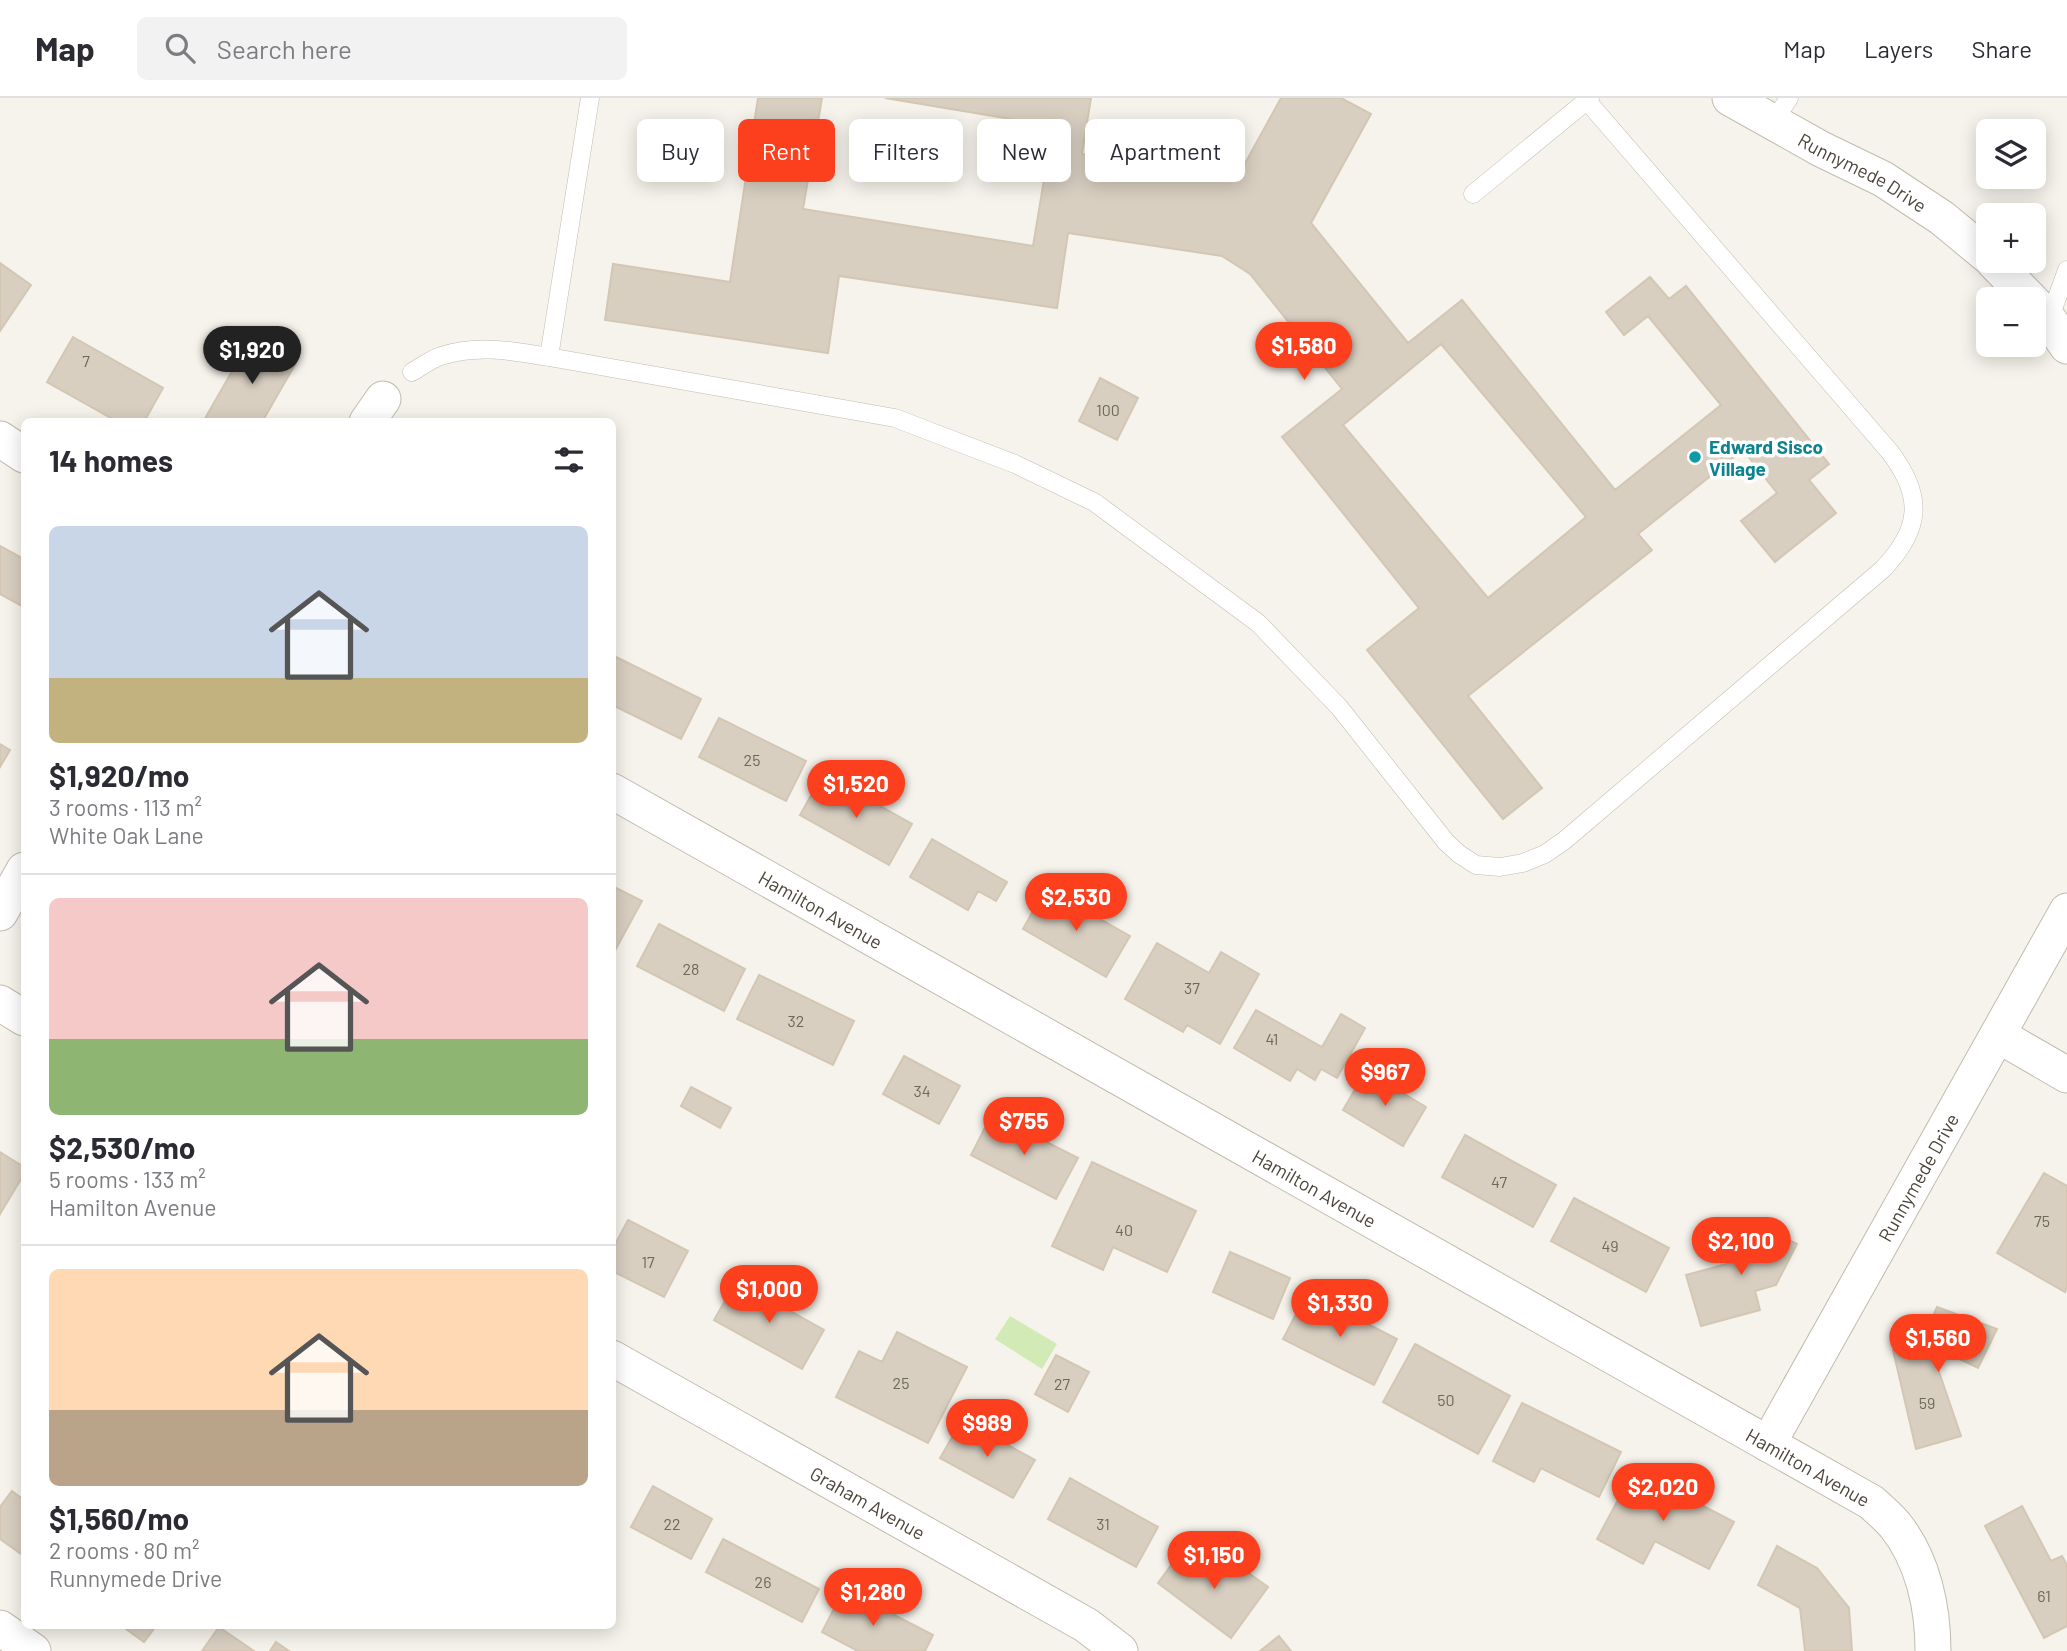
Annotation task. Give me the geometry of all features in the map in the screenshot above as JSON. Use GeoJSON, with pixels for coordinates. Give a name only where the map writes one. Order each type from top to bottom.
{"type":"FeatureCollection","features":[{"type":"Feature","properties":{"kind":"street","name":"Runnymede Drive"},"geometry":{"type":"LineString","coordinates":[[1731,98],[1781,110],[1821,149],[1883,179],[1942,218],[1976,246]]}},
{"type":"Feature","properties":{"kind":"street"},"geometry":{"type":"LineString","coordinates":[[2004,273],[2017,287]]}},
{"type":"Feature","properties":{"kind":"street"},"geometry":{"type":"LineString","coordinates":[[0,439],[21,453]]}},
{"type":"Feature","properties":{"kind":"street","name":"Hamilton Avenue"},"geometry":{"type":"LineString","coordinates":[[616,793],[1871,1502],[1895,1525],[1914,1555],[1927,1589],[1933,1628],[1933,1651]]}},
{"type":"Feature","properties":{"kind":"street"},"geometry":{"type":"LineString","coordinates":[[0,913],[21,875]]}},
{"type":"Feature","properties":{"kind":"street","name":"Runnymede Drive"},"geometry":{"type":"LineString","coordinates":[[1768,1444],[2067,911]]}},
{"type":"Feature","properties":{"kind":"street"},"geometry":{"type":"LineString","coordinates":[[0,1003],[21,1016]]}},
{"type":"Feature","properties":{"kind":"street"},"geometry":{"type":"LineString","coordinates":[[1998,1035],[2067,1075]]}},
{"type":"Feature","properties":{"kind":"street","name":"Graham Avenue"},"geometry":{"type":"LineString","coordinates":[[616,1360],[1086,1625],[1120,1651]]}},
{"type":"Feature","properties":{"kind":"street"},"geometry":{"type":"LineString","coordinates":[[0,1628],[33,1651]]}},
{"type":"Feature","properties":{"kind":"lane"},"geometry":{"type":"LineString","coordinates":[[549,358],[590,98]]}},
{"type":"Feature","properties":{"kind":"lane"},"geometry":{"type":"LineString","coordinates":[[412,372],[439,356],[467,350],[497,348],[895,418],[1015,464],[1094,502],[1258,623],[1339,706],[1452,848],[1476,865],[1500,867],[1523,863],[1564,840],[1883,569],[1898,554],[1911,531],[1914,512],[1908,480],[1891,452],[1589,100],[1474,194]]}},
{"type":"Feature","properties":{"kind":"lane"},"geometry":{"type":"LineString","coordinates":[[2046,315],[2067,270]]}},
{"type":"Feature","properties":{"kind":"green space"},"geometry":{"type":"Polygon","coordinates":[[[1010,1316],[1057,1344],[1042,1369],[995,1339],[1010,1316]]]}},
{"type":"Feature","properties":{"kind":"building","name":"Edward Sisco Village"},"geometry":{"type":"Polygon","coordinates":[[[758,98],[822,98],[818,119],[755,119],[758,98]]]}},
{"type":"Feature","properties":{"kind":"building","name":"Edward Sisco Village"},"geometry":{"type":"Polygon","coordinates":[[[885,98],[1091,98],[1088,119],[1085,119],[1082,154],[1085,154],[1085,182],[1245,182],[1245,163],[1281,98],[1341,98],[1371,114],[1311,223],[1408,343],[1462,300],[1615,490],[1721,405],[1648,316],[1624,335],[1606,312],[1650,277],[1669,299],[1686,286],[1829,464],[1809,480],[1836,513],[1775,562],[1741,521],[1777,493],[1743,450],[1638,534],[1652,550],[1468,696],[1542,788],[1503,819],[1367,650],[1419,608],[1282,437],[1342,389],[1250,274],[1222,256],[1068,233],[1057,308],[839,276],[828,353],[605,320],[613,264],[730,282],[745,182],[808,182],[803,209],[1033,246],[1044,182],[1071,182],[1071,119],[1011,119],[885,98]],[[1441,344],[1343,425],[1488,598],[1586,517],[1441,344]]]}},
{"type":"Feature","properties":{"kind":"building"},"geometry":{"type":"Polygon","coordinates":[[[0,263],[31,285],[0,331],[0,263]]]}},
{"type":"Feature","properties":{"kind":"building"},"geometry":{"type":"Polygon","coordinates":[[[73,337],[163,388],[146,418],[111,418],[47,382],[73,337]]]}},
{"type":"Feature","properties":{"kind":"building"},"geometry":{"type":"Polygon","coordinates":[[[251,338],[296,363],[264,418],[205,418],[251,338]]]}},
{"type":"Feature","properties":{"kind":"building"},"geometry":{"type":"Polygon","coordinates":[[[1100,378],[1138,398],[1117,440],[1079,421],[1100,378]]]}},
{"type":"Feature","properties":{"kind":"building"},"geometry":{"type":"Polygon","coordinates":[[[0,546],[21,557],[21,605],[0,594],[0,546]]]}},
{"type":"Feature","properties":{"kind":"building"},"geometry":{"type":"Polygon","coordinates":[[[616,657],[701,699],[681,739],[616,707],[616,657]]]}},
{"type":"Feature","properties":{"kind":"building"},"geometry":{"type":"Polygon","coordinates":[[[719,718],[806,761],[786,801],[699,757],[719,718]]]}},
{"type":"Feature","properties":{"kind":"building"},"geometry":{"type":"Polygon","coordinates":[[[0,744],[10,750],[0,767],[0,744]]]}},
{"type":"Feature","properties":{"kind":"building"},"geometry":{"type":"Polygon","coordinates":[[[823,774],[912,824],[889,865],[800,815],[823,774]]]}},
{"type":"Feature","properties":{"kind":"building"},"geometry":{"type":"Polygon","coordinates":[[[932,839],[1007,882],[996,901],[978,891],[968,910],[910,877],[932,839]]]}},
{"type":"Feature","properties":{"kind":"building"},"geometry":{"type":"Polygon","coordinates":[[[616,888],[642,901],[616,949],[616,888]]]}},
{"type":"Feature","properties":{"kind":"building"},"geometry":{"type":"Polygon","coordinates":[[[1046,888],[1130,936],[1106,977],[1023,929],[1046,888]]]}},
{"type":"Feature","properties":{"kind":"building"},"geometry":{"type":"Polygon","coordinates":[[[659,924],[745,969],[724,1011],[637,966],[659,924]]]}},
{"type":"Feature","properties":{"kind":"building"},"geometry":{"type":"Polygon","coordinates":[[[1157,943],[1209,973],[1221,952],[1259,974],[1220,1044],[1187,1025],[1183,1032],[1125,999],[1157,943]]]}},
{"type":"Feature","properties":{"kind":"building"},"geometry":{"type":"Polygon","coordinates":[[[759,975],[854,1021],[833,1065],[737,1019],[759,975]]]}},
{"type":"Feature","properties":{"kind":"building"},"geometry":{"type":"Polygon","coordinates":[[[1256,1010],[1322,1047],[1341,1014],[1365,1028],[1337,1078],[1321,1069],[1315,1080],[1297,1069],[1290,1081],[1234,1048],[1256,1010]]]}},
{"type":"Feature","properties":{"kind":"building"},"geometry":{"type":"Polygon","coordinates":[[[904,1056],[960,1086],[939,1124],[883,1094],[904,1056]]]}},
{"type":"Feature","properties":{"kind":"building"},"geometry":{"type":"Polygon","coordinates":[[[1366,1071],[1426,1107],[1403,1146],[1343,1110],[1366,1071]]]}},
{"type":"Feature","properties":{"kind":"building"},"geometry":{"type":"Polygon","coordinates":[[[691,1087],[731,1108],[720,1128],[681,1106],[691,1087]]]}},
{"type":"Feature","properties":{"kind":"building"},"geometry":{"type":"Polygon","coordinates":[[[992,1114],[1078,1158],[1056,1199],[971,1155],[992,1114]]]}},
{"type":"Feature","properties":{"kind":"building"},"geometry":{"type":"Polygon","coordinates":[[[1465,1135],[1556,1185],[1533,1227],[1442,1177],[1465,1135]]]}},
{"type":"Feature","properties":{"kind":"building"},"geometry":{"type":"Polygon","coordinates":[[[0,1152],[21,1165],[21,1179],[0,1214],[0,1152]]]}},
{"type":"Feature","properties":{"kind":"building"},"geometry":{"type":"Polygon","coordinates":[[[1092,1162],[1196,1211],[1167,1272],[1113,1247],[1103,1270],[1052,1246],[1092,1162]]]}},
{"type":"Feature","properties":{"kind":"building"},"geometry":{"type":"Polygon","coordinates":[[[2044,1173],[2067,1186],[2065,1292],[1997,1253],[2044,1173]]]}},
{"type":"Feature","properties":{"kind":"building"},"geometry":{"type":"Polygon","coordinates":[[[1574,1198],[1669,1248],[1646,1292],[1551,1241],[1574,1198]]]}},
{"type":"Feature","properties":{"kind":"building"},"geometry":{"type":"Polygon","coordinates":[[[628,1220],[688,1251],[664,1297],[616,1273],[616,1242],[628,1220]]]}},
{"type":"Feature","properties":{"kind":"building"},"geometry":{"type":"Polygon","coordinates":[[[1754,1222],[1797,1244],[1776,1285],[1755,1291],[1760,1310],[1701,1326],[1686,1275],[1734,1262],[1754,1222]]]}},
{"type":"Feature","properties":{"kind":"building"},"geometry":{"type":"Polygon","coordinates":[[[1230,1252],[1290,1278],[1273,1319],[1213,1292],[1230,1252]]]}},
{"type":"Feature","properties":{"kind":"building"},"geometry":{"type":"Polygon","coordinates":[[[736,1281],[824,1330],[802,1369],[714,1320],[736,1281]]]}},
{"type":"Feature","properties":{"kind":"building"},"geometry":{"type":"Polygon","coordinates":[[[1307,1293],[1397,1339],[1374,1385],[1283,1339],[1307,1293]]]}},
{"type":"Feature","properties":{"kind":"building"},"geometry":{"type":"Polygon","coordinates":[[[1937,1307],[1997,1329],[1978,1368],[1941,1350],[1935,1360],[1961,1436],[1916,1449],[1893,1350],[1920,1345],[1937,1307]]]}},
{"type":"Feature","properties":{"kind":"building"},"geometry":{"type":"Polygon","coordinates":[[[897,1332],[967,1367],[928,1443],[836,1397],[859,1351],[882,1362],[897,1332]]]}},
{"type":"Feature","properties":{"kind":"building"},"geometry":{"type":"Polygon","coordinates":[[[1415,1344],[1510,1396],[1478,1454],[1383,1402],[1415,1344]]]}},
{"type":"Feature","properties":{"kind":"building"},"geometry":{"type":"Polygon","coordinates":[[[1056,1355],[1089,1372],[1068,1412],[1035,1394],[1056,1355]]]}},
{"type":"Feature","properties":{"kind":"building"},"geometry":{"type":"Polygon","coordinates":[[[1522,1403],[1621,1452],[1599,1497],[1541,1468],[1534,1482],[1493,1461],[1522,1403]]]}},
{"type":"Feature","properties":{"kind":"building"},"geometry":{"type":"Polygon","coordinates":[[[962,1420],[1035,1460],[1013,1498],[940,1458],[962,1420]]]}},
{"type":"Feature","properties":{"kind":"building"},"geometry":{"type":"Polygon","coordinates":[[[1634,1470],[1734,1522],[1709,1569],[1655,1541],[1643,1564],[1597,1539],[1634,1470]]]}},
{"type":"Feature","properties":{"kind":"building"},"geometry":{"type":"Polygon","coordinates":[[[1070,1478],[1158,1527],[1136,1567],[1048,1519],[1070,1478]]]}},
{"type":"Feature","properties":{"kind":"building"},"geometry":{"type":"Polygon","coordinates":[[[653,1486],[712,1519],[691,1559],[631,1527],[653,1486]]]}},
{"type":"Feature","properties":{"kind":"building"},"geometry":{"type":"Polygon","coordinates":[[[12,1491],[21,1498],[21,1554],[0,1539],[0,1507],[12,1491]]]}},
{"type":"Feature","properties":{"kind":"building"},"geometry":{"type":"Polygon","coordinates":[[[2022,1506],[2051,1561],[2062,1556],[2067,1565],[2067,1626],[2044,1638],[1985,1526],[2022,1506]]]}},
{"type":"Feature","properties":{"kind":"building"},"geometry":{"type":"Polygon","coordinates":[[[723,1539],[819,1589],[802,1622],[706,1572],[723,1539]]]}},
{"type":"Feature","properties":{"kind":"building"},"geometry":{"type":"Polygon","coordinates":[[[1777,1546],[1817,1568],[1849,1608],[1852,1651],[1805,1651],[1800,1608],[1758,1585],[1777,1546]]]}},
{"type":"Feature","properties":{"kind":"building"},"geometry":{"type":"Polygon","coordinates":[[[1183,1549],[1219,1576],[1230,1560],[1268,1587],[1231,1638],[1158,1583],[1183,1549]]]}},
{"type":"Feature","properties":{"kind":"building"},"geometry":{"type":"Polygon","coordinates":[[[844,1589],[933,1635],[925,1651],[858,1651],[822,1632],[844,1589]]]}},
{"type":"Feature","properties":{"kind":"building"},"geometry":{"type":"Polygon","coordinates":[[[126,1629],[154,1629],[144,1642],[126,1629]]]}},
{"type":"Feature","properties":{"kind":"building"},"geometry":{"type":"Polygon","coordinates":[[[218,1629],[222,1629],[254,1651],[202,1651],[218,1629]]]}},
{"type":"Feature","properties":{"kind":"building"},"geometry":{"type":"Polygon","coordinates":[[[1279,1636],[1291,1651],[1260,1651],[1279,1636]]]}},
{"type":"Feature","properties":{"kind":"building"},"geometry":{"type":"Polygon","coordinates":[[[276,1642],[289,1651],[270,1651],[276,1642]]]}},
{"type":"Feature","properties":{"kind":"place","name":"Edward Sisco Village"},"geometry":{"type":"Point","coordinates":[1695,457]}}]}
